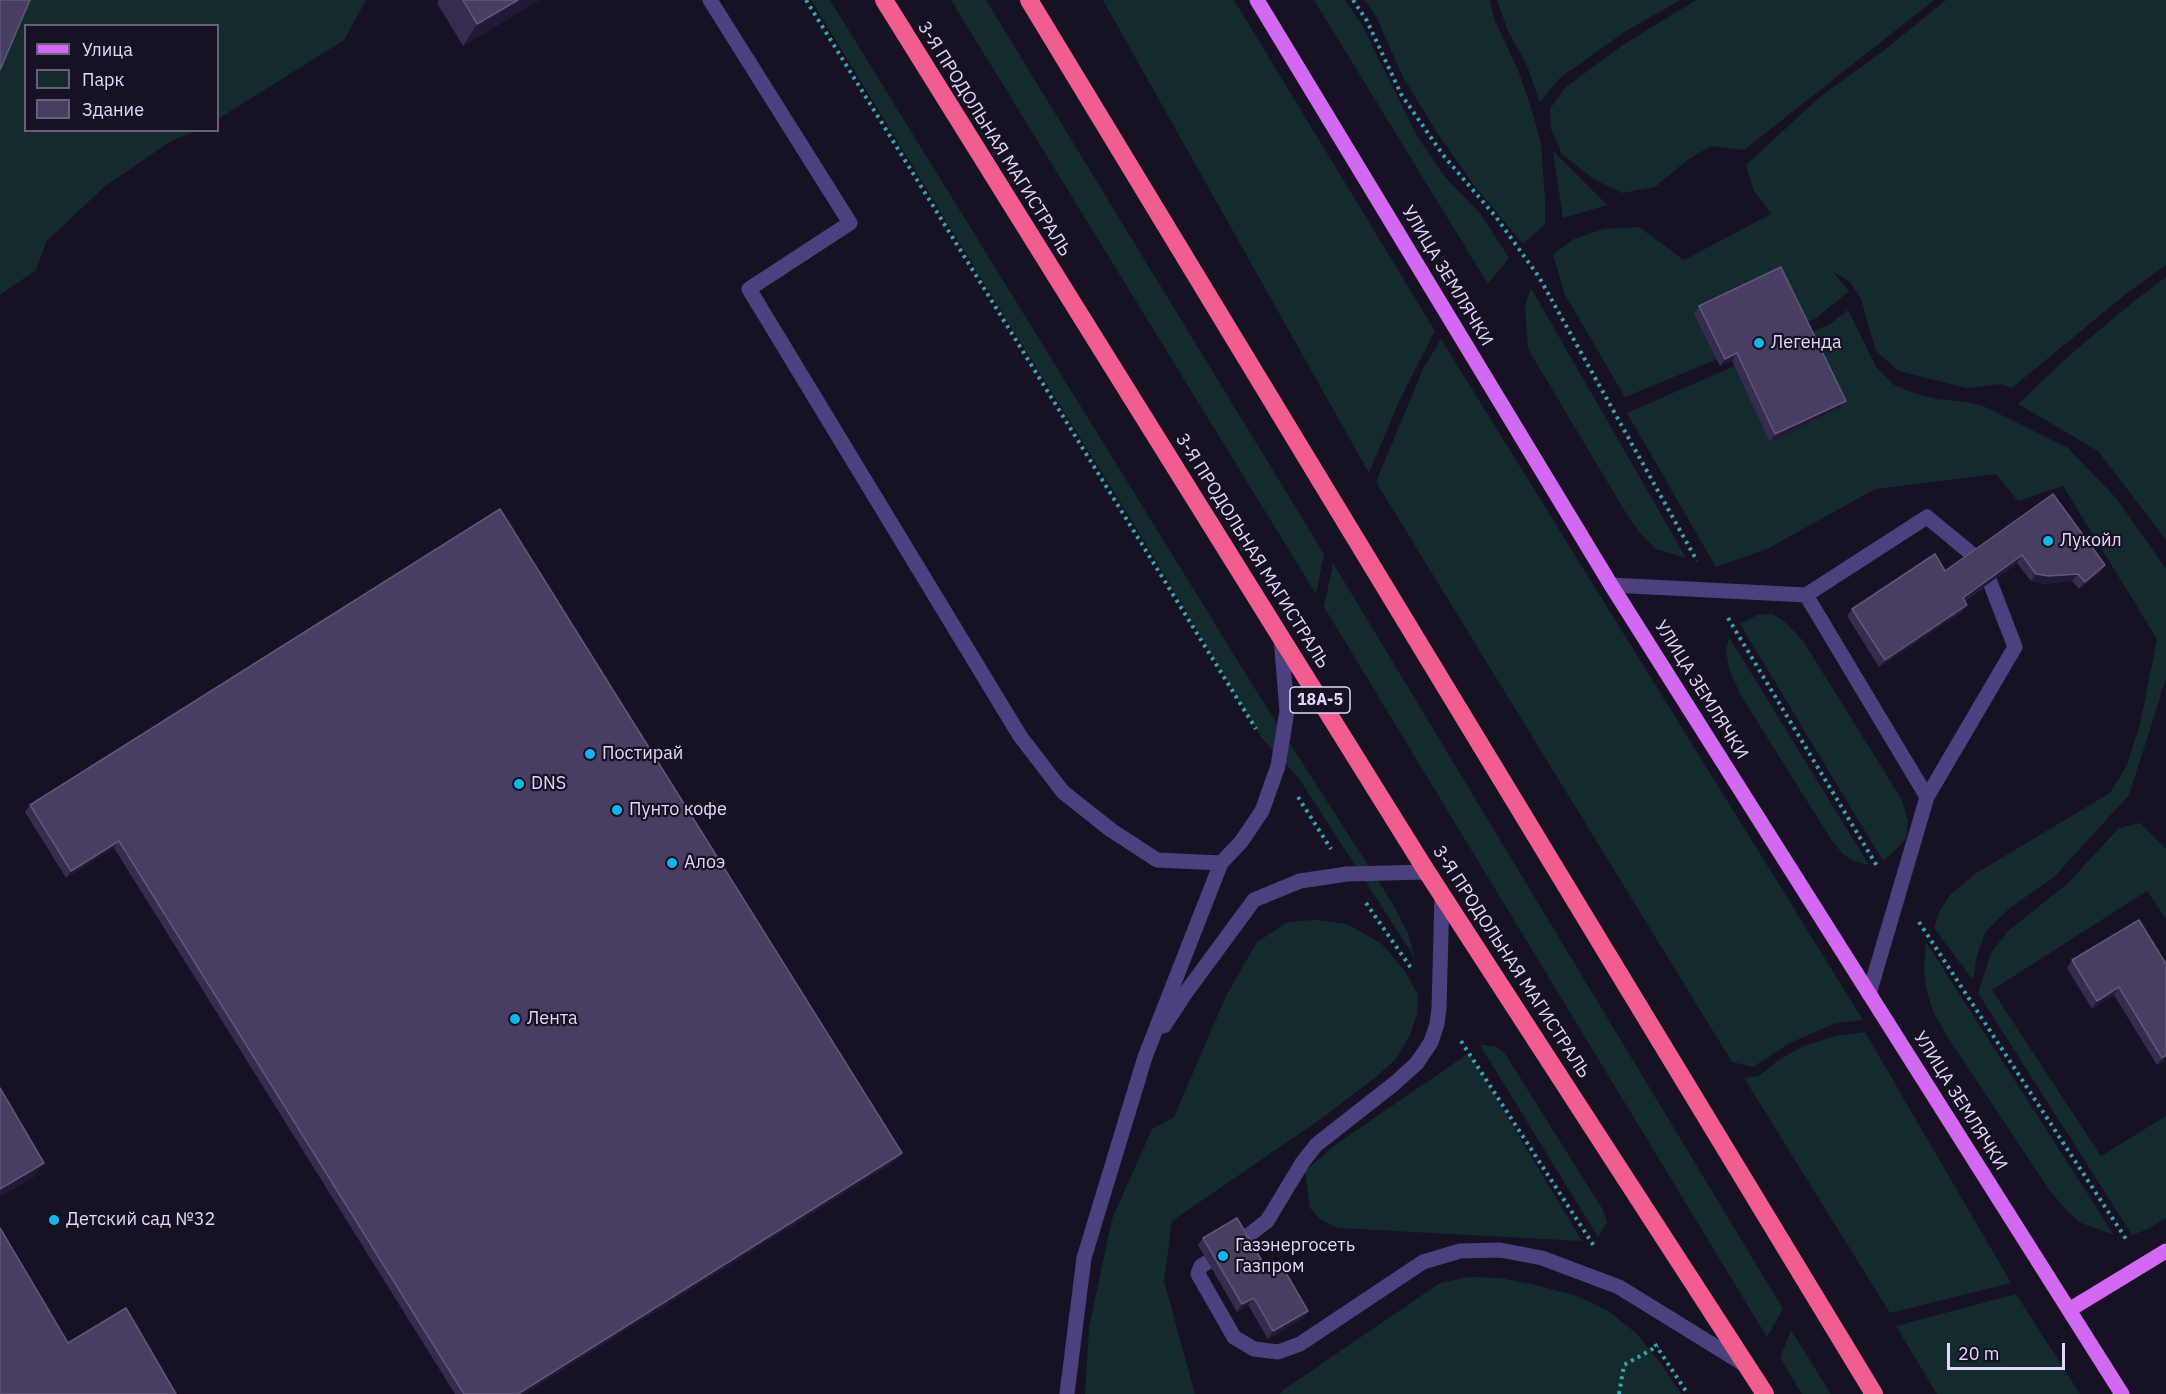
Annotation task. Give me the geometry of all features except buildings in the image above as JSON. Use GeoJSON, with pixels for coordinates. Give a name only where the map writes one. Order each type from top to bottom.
{"type":"FeatureCollection","features":[{"type":"Feature","properties":{"kind":"highway","name":"3-Я ПРОДОЛЬНАЯ МАГИСТРАЛЬ"},"geometry":{"type":"LineString","coordinates":[[883,0],[1426,872],[1765,1394]]}},
{"type":"Feature","properties":{"kind":"highway"},"geometry":{"type":"LineString","coordinates":[[1029,0],[1874,1394]]}},
{"type":"Feature","properties":{"kind":"main road","name":"УЛИЦА ЗЕМЛЯЧКИ"},"geometry":{"type":"LineString","coordinates":[[1257,0],[1611,585],[2122,1394]]}},
{"type":"Feature","properties":{"kind":"main road"},"geometry":{"type":"LineString","coordinates":[[2069,1310],[2166,1251]]}},
{"type":"Feature","properties":{"kind":"lane"},"geometry":{"type":"LineString","coordinates":[[710,0],[850,224],[749,289],[1020,736],[1063,792],[1111,830],[1157,860],[1221,863]]}},
{"type":"Feature","properties":{"kind":"lane"},"geometry":{"type":"LineString","coordinates":[[1611,585],[1806,595],[1927,517],[1973,555],[1984,573],[2016,647],[1927,797],[1869,994]]}},
{"type":"Feature","properties":{"kind":"lane"},"geometry":{"type":"LineString","coordinates":[[1806,595],[1927,797]]}},
{"type":"Feature","properties":{"kind":"lane"},"geometry":{"type":"LineString","coordinates":[[1067,1394],[1084,1258],[1145,1057],[1221,863],[1241,842],[1262,811],[1278,766],[1287,711],[1281,638]]}},
{"type":"Feature","properties":{"kind":"lane"},"geometry":{"type":"LineString","coordinates":[[1145,1057],[1186,991],[1254,900],[1300,881],[1347,874],[1426,872]]}},
{"type":"Feature","properties":{"kind":"lane"},"geometry":{"type":"LineString","coordinates":[[1241,1241],[1267,1221],[1302,1163],[1316,1145],[1395,1083],[1417,1063],[1431,1042],[1439,1008],[1442,896]]}},
{"type":"Feature","properties":{"kind":"lane"},"geometry":{"type":"LineString","coordinates":[[1208,1262],[1201,1266],[1197,1274],[1234,1337],[1254,1349],[1278,1352],[1300,1344],[1423,1262],[1460,1251],[1500,1250],[1542,1258],[1619,1287],[1749,1368]]}},
{"type":"Feature","properties":{"kind":"path"},"geometry":{"type":"LineString","coordinates":[[806,0],[1278,766],[1347,874],[1439,1008],[1619,1287]]}},
{"type":"Feature","properties":{"kind":"path"},"geometry":{"type":"LineString","coordinates":[[1353,0],[1367,21],[1401,94],[1443,155],[1496,217],[1539,277],[1711,590],[1897,899],[1916,917],[2126,1239],[2136,1236]]}},
{"type":"Feature","properties":{"kind":"path"},"geometry":{"type":"LineString","coordinates":[[1650,1336],[1688,1394]]}},
{"type":"Feature","properties":{"kind":"path"},"geometry":{"type":"LineString","coordinates":[[1619,1394],[1624,1365],[1656,1346],[1666,1348]]}},
{"type":"Feature","properties":{"kind":"green space"},"geometry":{"type":"Polygon","coordinates":[[[22,0],[366,0],[344,40],[219,118],[219,24],[24,24],[24,132],[194,132],[171,141],[104,187],[46,242],[36,270],[0,295],[0,54],[22,0]]]}},
{"type":"Feature","properties":{"kind":"green space"},"geometry":{"type":"Polygon","coordinates":[[[811,0],[830,0],[1257,692],[1391,901],[1408,933],[1415,958],[1298,777],[1261,737],[1129,516],[811,0]]]}},
{"type":"Feature","properties":{"kind":"green space"},"geometry":{"type":"Polygon","coordinates":[[[951,0],[986,0],[1324,554],[1316,594],[951,0]]]}},
{"type":"Feature","properties":{"kind":"green space"},"geometry":{"type":"Polygon","coordinates":[[[1103,0],[1234,0],[1435,331],[1400,399],[1369,473],[1103,0]]]}},
{"type":"Feature","properties":{"kind":"green space"},"geometry":{"type":"Polygon","coordinates":[[[1314,0],[1345,0],[1361,23],[1417,136],[1445,177],[1480,213],[1509,258],[1488,284],[1314,0]]]}},
{"type":"Feature","properties":{"kind":"green space"},"geometry":{"type":"Polygon","coordinates":[[[1365,0],[1490,0],[1494,19],[1518,70],[1541,143],[1545,224],[1523,244],[1473,184],[1436,131],[1403,77],[1377,18],[1365,0]]]}},
{"type":"Feature","properties":{"kind":"green space"},"geometry":{"type":"Polygon","coordinates":[[[1497,0],[1680,0],[1626,31],[1560,78],[1540,102],[1526,63],[1508,31],[1497,0]]]}},
{"type":"Feature","properties":{"kind":"green space"},"geometry":{"type":"Polygon","coordinates":[[[1696,0],[1934,0],[1744,150],[1711,146],[1686,161],[1655,187],[1622,193],[1595,180],[1562,154],[1551,129],[1550,109],[1566,87],[1623,45],[1696,0]]]}},
{"type":"Feature","properties":{"kind":"green space"},"geometry":{"type":"Polygon","coordinates":[[[1946,0],[2166,0],[2166,265],[2127,293],[2012,388],[2000,384],[1967,388],[1899,371],[1876,351],[1861,299],[1850,282],[1832,271],[1849,291],[1815,319],[1625,397],[1564,293],[1553,254],[1574,239],[1604,229],[1639,227],[1684,260],[1771,214],[1754,191],[1746,165],[1821,96],[1882,52],[1946,0]]]}},
{"type":"Feature","properties":{"kind":"green space"},"geometry":{"type":"Polygon","coordinates":[[[1553,151],[1607,205],[1563,218],[1553,151]]]}},
{"type":"Feature","properties":{"kind":"green space"},"geometry":{"type":"Polygon","coordinates":[[[2166,277],[2166,540],[2098,451],[2018,404],[2072,353],[2166,277]]]}},
{"type":"Feature","properties":{"kind":"green space"},"geometry":{"type":"Polygon","coordinates":[[[1531,288],[1686,558],[1656,549],[1640,533],[1528,349],[1525,306],[1531,288]]]}},
{"type":"Feature","properties":{"kind":"green space"},"geometry":{"type":"Polygon","coordinates":[[[1848,310],[1876,367],[1894,385],[1937,399],[1983,406],[2068,448],[2117,499],[2166,569],[2166,679],[2129,795],[2054,877],[2011,907],[1986,931],[1977,955],[1973,980],[1934,928],[1940,910],[1950,895],[1975,874],[2110,793],[2127,765],[2140,724],[2157,639],[2063,486],[2018,501],[1996,474],[1875,489],[1767,549],[1716,567],[1627,413],[1830,324],[1848,310]]]}},
{"type":"Feature","properties":{"kind":"green space"},"geometry":{"type":"Polygon","coordinates":[[[1441,339],[1863,1020],[1833,1024],[1790,1043],[1753,1067],[1732,1062],[1376,482],[1423,369],[1441,339]]]}},
{"type":"Feature","properties":{"kind":"green space"},"geometry":{"type":"Polygon","coordinates":[[[1333,563],[1783,1309],[1767,1337],[1324,607],[1333,563]]]}},
{"type":"Feature","properties":{"kind":"green space"},"geometry":{"type":"Polygon","coordinates":[[[1773,614],[1786,623],[1803,641],[1902,800],[1908,821],[1906,838],[1883,861],[1740,624],[1757,615],[1773,614]]]}},
{"type":"Feature","properties":{"kind":"green space"},"geometry":{"type":"Polygon","coordinates":[[[1729,637],[1869,865],[1854,861],[1843,854],[1832,841],[1740,694],[1729,669],[1726,651],[1729,637]]]}},
{"type":"Feature","properties":{"kind":"green space"},"geometry":{"type":"Polygon","coordinates":[[[2140,823],[2166,849],[2166,919],[2147,891],[1992,990],[2101,1156],[2166,1116],[2166,1218],[2132,1235],[1978,993],[1991,953],[2008,931],[2067,884],[2119,828],[2140,823]]]}},
{"type":"Feature","properties":{"kind":"green space"},"geometry":{"type":"Polygon","coordinates":[[[1316,920],[1347,924],[1382,944],[1405,971],[1418,995],[1417,1014],[1410,1035],[1395,1060],[1377,1076],[1325,1116],[1172,1221],[1164,1281],[1195,1394],[1085,1394],[1089,1328],[1112,1219],[1152,1129],[1174,1117],[1226,996],[1257,942],[1288,922],[1316,920]]]}},
{"type":"Feature","properties":{"kind":"green space"},"geometry":{"type":"Polygon","coordinates":[[[1926,942],[2114,1235],[2081,1223],[2065,1209],[2048,1188],[1947,1036],[1933,1011],[1926,988],[1924,967],[1926,942]]]}},
{"type":"Feature","properties":{"kind":"green space"},"geometry":{"type":"Polygon","coordinates":[[[1865,1032],[2011,1283],[1890,1313],[1744,1078],[1759,1076],[1780,1059],[1804,1046],[1835,1036],[1865,1032]]]}},
{"type":"Feature","properties":{"kind":"green space"},"geometry":{"type":"Polygon","coordinates":[[[1480,1045],[1494,1046],[1504,1052],[1603,1210],[1607,1222],[1598,1237],[1480,1045]]]}},
{"type":"Feature","properties":{"kind":"green space"},"geometry":{"type":"Polygon","coordinates":[[[1469,1053],[1582,1241],[1338,1228],[1320,1219],[1310,1208],[1305,1171],[1335,1145],[1469,1053]]]}},
{"type":"Feature","properties":{"kind":"green space"},"geometry":{"type":"Polygon","coordinates":[[[1469,1277],[1500,1278],[1536,1285],[1577,1296],[1608,1311],[1636,1333],[1662,1365],[1681,1394],[1280,1394],[1440,1283],[1469,1277]]]}},
{"type":"Feature","properties":{"kind":"green space"},"geometry":{"type":"Polygon","coordinates":[[[2016,1294],[2080,1394],[1937,1394],[1896,1326],[2016,1294]]]}},
{"type":"Feature","properties":{"kind":"green space"},"geometry":{"type":"Polygon","coordinates":[[[1791,1330],[1831,1394],[1802,1394],[1780,1358],[1791,1330]]]}},
{"type":"Feature","properties":{"kind":"place","name":"Легенда"},"geometry":{"type":"Point","coordinates":[1759,343]}},
{"type":"Feature","properties":{"kind":"place","name":"Лукойл"},"geometry":{"type":"Point","coordinates":[2048,541]}},
{"type":"Feature","properties":{"kind":"place","name":"Постирай"},"geometry":{"type":"Point","coordinates":[590,754]}},
{"type":"Feature","properties":{"kind":"place","name":"DNS"},"geometry":{"type":"Point","coordinates":[519,784]}},
{"type":"Feature","properties":{"kind":"place","name":"Пунто кофе"},"geometry":{"type":"Point","coordinates":[617,810]}},
{"type":"Feature","properties":{"kind":"place","name":"Алоэ"},"geometry":{"type":"Point","coordinates":[672,863]}},
{"type":"Feature","properties":{"kind":"place","name":"Лента"},"geometry":{"type":"Point","coordinates":[515,1019]}},
{"type":"Feature","properties":{"kind":"place","name":"Детский сад №32"},"geometry":{"type":"Point","coordinates":[54,1220]}},
{"type":"Feature","properties":{"kind":"place","name":"Газэнергосеть Газпром"},"geometry":{"type":"Point","coordinates":[1223,1256]}}]}
